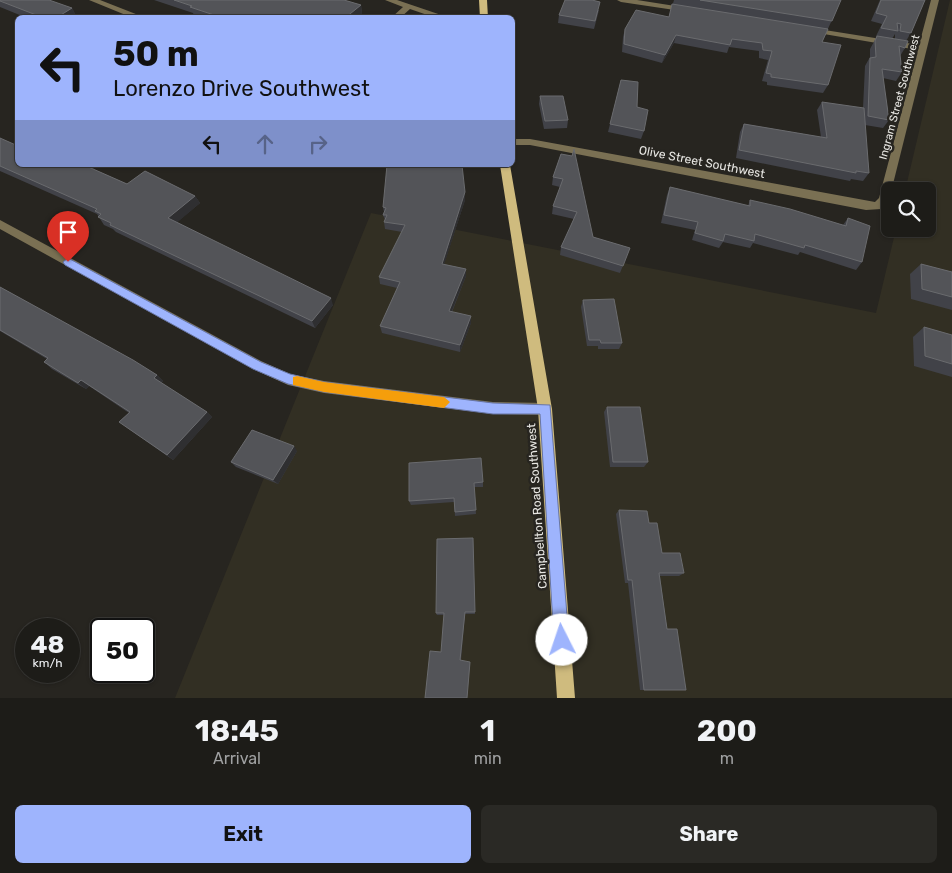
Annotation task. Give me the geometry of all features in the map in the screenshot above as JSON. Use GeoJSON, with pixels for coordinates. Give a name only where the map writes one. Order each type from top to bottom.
{"type":"FeatureCollection","features":[{"type":"Feature","properties":{"kind":"main road"},"geometry":{"type":"LineString","coordinates":[[483,0],[484,15]]}},
{"type":"Feature","properties":{"kind":"main road","name":"Campbellton Road Southwest"},"geometry":{"type":"LineString","coordinates":[[505,167],[545,408],[566,698]]}},
{"type":"Feature","properties":{"kind":"street"},"geometry":{"type":"LineString","coordinates":[[93,0],[134,15]]}},
{"type":"Feature","properties":{"kind":"street"},"geometry":{"type":"LineString","coordinates":[[389,0],[437,15]]}},
{"type":"Feature","properties":{"kind":"street"},"geometry":{"type":"LineString","coordinates":[[622,0],[698,12]]}},
{"type":"Feature","properties":{"kind":"street","name":"Ingram Street Southwest"},"geometry":{"type":"LineString","coordinates":[[889,182],[936,0]]}},
{"type":"Feature","properties":{"kind":"street"},"geometry":{"type":"LineString","coordinates":[[398,15],[409,6]]}},
{"type":"Feature","properties":{"kind":"street"},"geometry":{"type":"LineString","coordinates":[[804,28],[924,48]]}},
{"type":"Feature","properties":{"kind":"street","name":"Olive Street Southwest"},"geometry":{"type":"LineString","coordinates":[[515,142],[539,144],[866,206],[877,206],[881,203]]}},
{"type":"Feature","properties":{"kind":"street"},"geometry":{"type":"LineString","coordinates":[[0,224],[257,366],[288,379],[324,387],[493,408],[545,408]]}},
{"type":"Feature","properties":{"kind":"shaded area"},"geometry":{"type":"Polygon","coordinates":[[[950,0],[952,0],[952,698],[175,698],[371,213],[876,313],[894,237],[936,237],[936,182],[907,182],[950,0]]]}},
{"type":"Feature","properties":{"kind":"building"},"geometry":{"type":"Polygon","coordinates":[[[49,0],[72,8],[61,15],[36,15],[0,1],[49,0]]]}},
{"type":"Feature","properties":{"kind":"building"},"geometry":{"type":"Polygon","coordinates":[[[174,0],[344,0],[361,5],[349,15],[214,15],[190,7],[192,6],[174,0]]]}},
{"type":"Feature","properties":{"kind":"building"},"geometry":{"type":"Polygon","coordinates":[[[565,0],[592,0],[600,2],[595,21],[559,15],[565,0]]]}},
{"type":"Feature","properties":{"kind":"building"},"geometry":{"type":"Polygon","coordinates":[[[700,0],[841,0],[832,21],[700,0]]]}},
{"type":"Feature","properties":{"kind":"building"},"geometry":{"type":"Polygon","coordinates":[[[881,0],[925,0],[911,33],[900,31],[901,24],[897,23],[898,31],[881,28],[887,16],[876,13],[881,0]]]}},
{"type":"Feature","properties":{"kind":"building"},"geometry":{"type":"Polygon","coordinates":[[[672,4],[828,29],[822,42],[841,45],[828,85],[771,77],[771,74],[766,73],[772,51],[763,50],[762,43],[732,39],[730,45],[676,35],[665,55],[624,44],[625,29],[636,10],[669,17],[672,4]]]}},
{"type":"Feature","properties":{"kind":"building"},"geometry":{"type":"Polygon","coordinates":[[[877,36],[908,41],[905,48],[899,46],[902,72],[882,69],[889,120],[868,116],[870,58],[876,57],[875,41],[877,36]]]}},
{"type":"Feature","properties":{"kind":"building"},"geometry":{"type":"Polygon","coordinates":[[[621,80],[638,82],[637,107],[648,110],[644,131],[610,124],[621,80]]]}},
{"type":"Feature","properties":{"kind":"building"},"geometry":{"type":"Polygon","coordinates":[[[540,96],[563,96],[568,120],[545,121],[540,96]]]}},
{"type":"Feature","properties":{"kind":"building"},"geometry":{"type":"Polygon","coordinates":[[[822,102],[864,108],[869,173],[856,171],[856,173],[739,150],[744,124],[827,138],[822,102]]]}},
{"type":"Feature","properties":{"kind":"building"},"geometry":{"type":"Polygon","coordinates":[[[0,138],[15,145],[15,167],[89,167],[127,184],[145,171],[195,196],[168,218],[331,298],[312,321],[110,225],[111,223],[98,217],[101,214],[95,211],[97,209],[0,166],[0,138]]]}},
{"type":"Feature","properties":{"kind":"building"},"geometry":{"type":"Polygon","coordinates":[[[574,149],[593,237],[630,248],[623,266],[561,247],[577,212],[553,206],[563,179],[553,177],[561,154],[572,156],[574,149]]]}},
{"type":"Feature","properties":{"kind":"building"},"geometry":{"type":"Polygon","coordinates":[[[387,167],[462,167],[465,192],[442,264],[466,269],[449,311],[471,316],[460,345],[380,326],[400,282],[379,277],[405,225],[384,222],[387,215],[383,215],[386,208],[383,207],[387,167]]]}},
{"type":"Feature","properties":{"kind":"building"},"geometry":{"type":"Polygon","coordinates":[[[670,187],[750,206],[750,200],[790,209],[846,226],[848,218],[870,226],[862,262],[805,245],[804,248],[755,234],[754,241],[725,234],[723,241],[695,233],[698,222],[664,215],[670,187]]]}},
{"type":"Feature","properties":{"kind":"building"},"geometry":{"type":"Polygon","coordinates":[[[921,264],[952,272],[952,297],[922,289],[921,264]]]}},
{"type":"Feature","properties":{"kind":"building"},"geometry":{"type":"Polygon","coordinates":[[[0,287],[133,360],[157,375],[154,378],[207,412],[167,455],[119,422],[130,412],[81,380],[78,383],[44,362],[48,358],[0,330],[0,287]]]}},
{"type":"Feature","properties":{"kind":"building"},"geometry":{"type":"Polygon","coordinates":[[[614,299],[622,343],[601,343],[600,340],[589,340],[583,300],[614,299]]]}},
{"type":"Feature","properties":{"kind":"building"},"geometry":{"type":"Polygon","coordinates":[[[924,327],[952,335],[952,364],[925,356],[924,327]]]}},
{"type":"Feature","properties":{"kind":"building"},"geometry":{"type":"Polygon","coordinates":[[[607,407],[640,407],[648,462],[613,462],[607,407]]]}},
{"type":"Feature","properties":{"kind":"building"},"geometry":{"type":"Polygon","coordinates":[[[252,430],[294,446],[273,480],[231,462],[252,430]]]}},
{"type":"Feature","properties":{"kind":"building"},"geometry":{"type":"Polygon","coordinates":[[[481,458],[483,482],[474,483],[476,510],[455,512],[454,498],[409,501],[409,463],[481,458]]]}},
{"type":"Feature","properties":{"kind":"building"},"geometry":{"type":"Polygon","coordinates":[[[619,510],[647,511],[649,523],[657,523],[662,553],[680,553],[684,573],[659,573],[667,629],[677,629],[686,690],[644,690],[632,580],[628,580],[619,510]]]}},
{"type":"Feature","properties":{"kind":"building"},"geometry":{"type":"Polygon","coordinates":[[[473,538],[475,612],[465,612],[460,660],[470,662],[467,698],[425,698],[430,651],[441,652],[444,613],[436,613],[437,539],[473,538]]]}},
{"type":"Feature","properties":{"kind":"slow traffic"},"geometry":{"type":"LineString","coordinates":[[297,381],[324,387],[444,402]]}},
{"type":"Feature","properties":{"kind":"route"},"geometry":{"type":"LineString","coordinates":[[68,262],[257,366],[288,379],[324,387],[493,408],[545,408],[562,640]]}}]}
